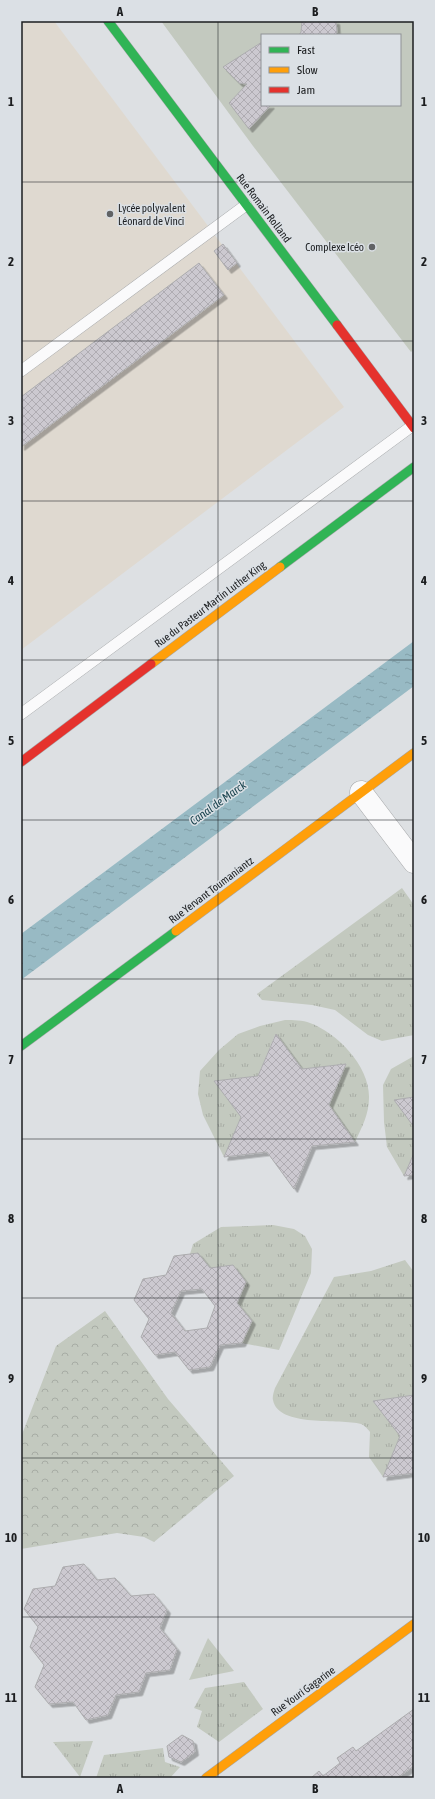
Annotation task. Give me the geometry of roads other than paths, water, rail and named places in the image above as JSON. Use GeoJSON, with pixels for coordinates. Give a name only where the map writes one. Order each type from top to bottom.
{"type":"FeatureCollection","features":[{"type":"Feature","properties":{"kind":"street","name":"Rue Romain Rolland"},"geometry":{"type":"LineString","coordinates":[[108,21],[413,427]]}},
{"type":"Feature","properties":{"kind":"street","name":"Rue du Pasteur Martin Luther King"},"geometry":{"type":"LineString","coordinates":[[21,762],[414,467]]}},
{"type":"Feature","properties":{"kind":"street","name":"Rue Yervant Toumaniantz"},"geometry":{"type":"LineString","coordinates":[[21,1046],[414,753]]}},
{"type":"Feature","properties":{"kind":"street"},"geometry":{"type":"LineString","coordinates":[[361,792],[414,862]]}},
{"type":"Feature","properties":{"kind":"street","name":"Rue Youri Gagarine"},"geometry":{"type":"LineString","coordinates":[[206,1778],[414,1624]]}},
{"type":"Feature","properties":{"kind":"lane"},"geometry":{"type":"LineString","coordinates":[[21,371],[246,205]]}},
{"type":"Feature","properties":{"kind":"lane"},"geometry":{"type":"LineString","coordinates":[[21,714],[413,427]]}},
{"type":"Feature","properties":{"kind":"water","name":"Canal de Marck"},"geometry":{"type":"Polygon","coordinates":[[[414,641],[414,686],[21,980],[21,934],[414,641]]]}},
{"type":"Feature","properties":{"kind":"place","name":"Lycée polyvalent Léonard de Vinci"},"geometry":{"type":"Point","coordinates":[110,214]}},
{"type":"Feature","properties":{"kind":"place","name":"Complexe Icéo"},"geometry":{"type":"Point","coordinates":[372,247]}}]}
